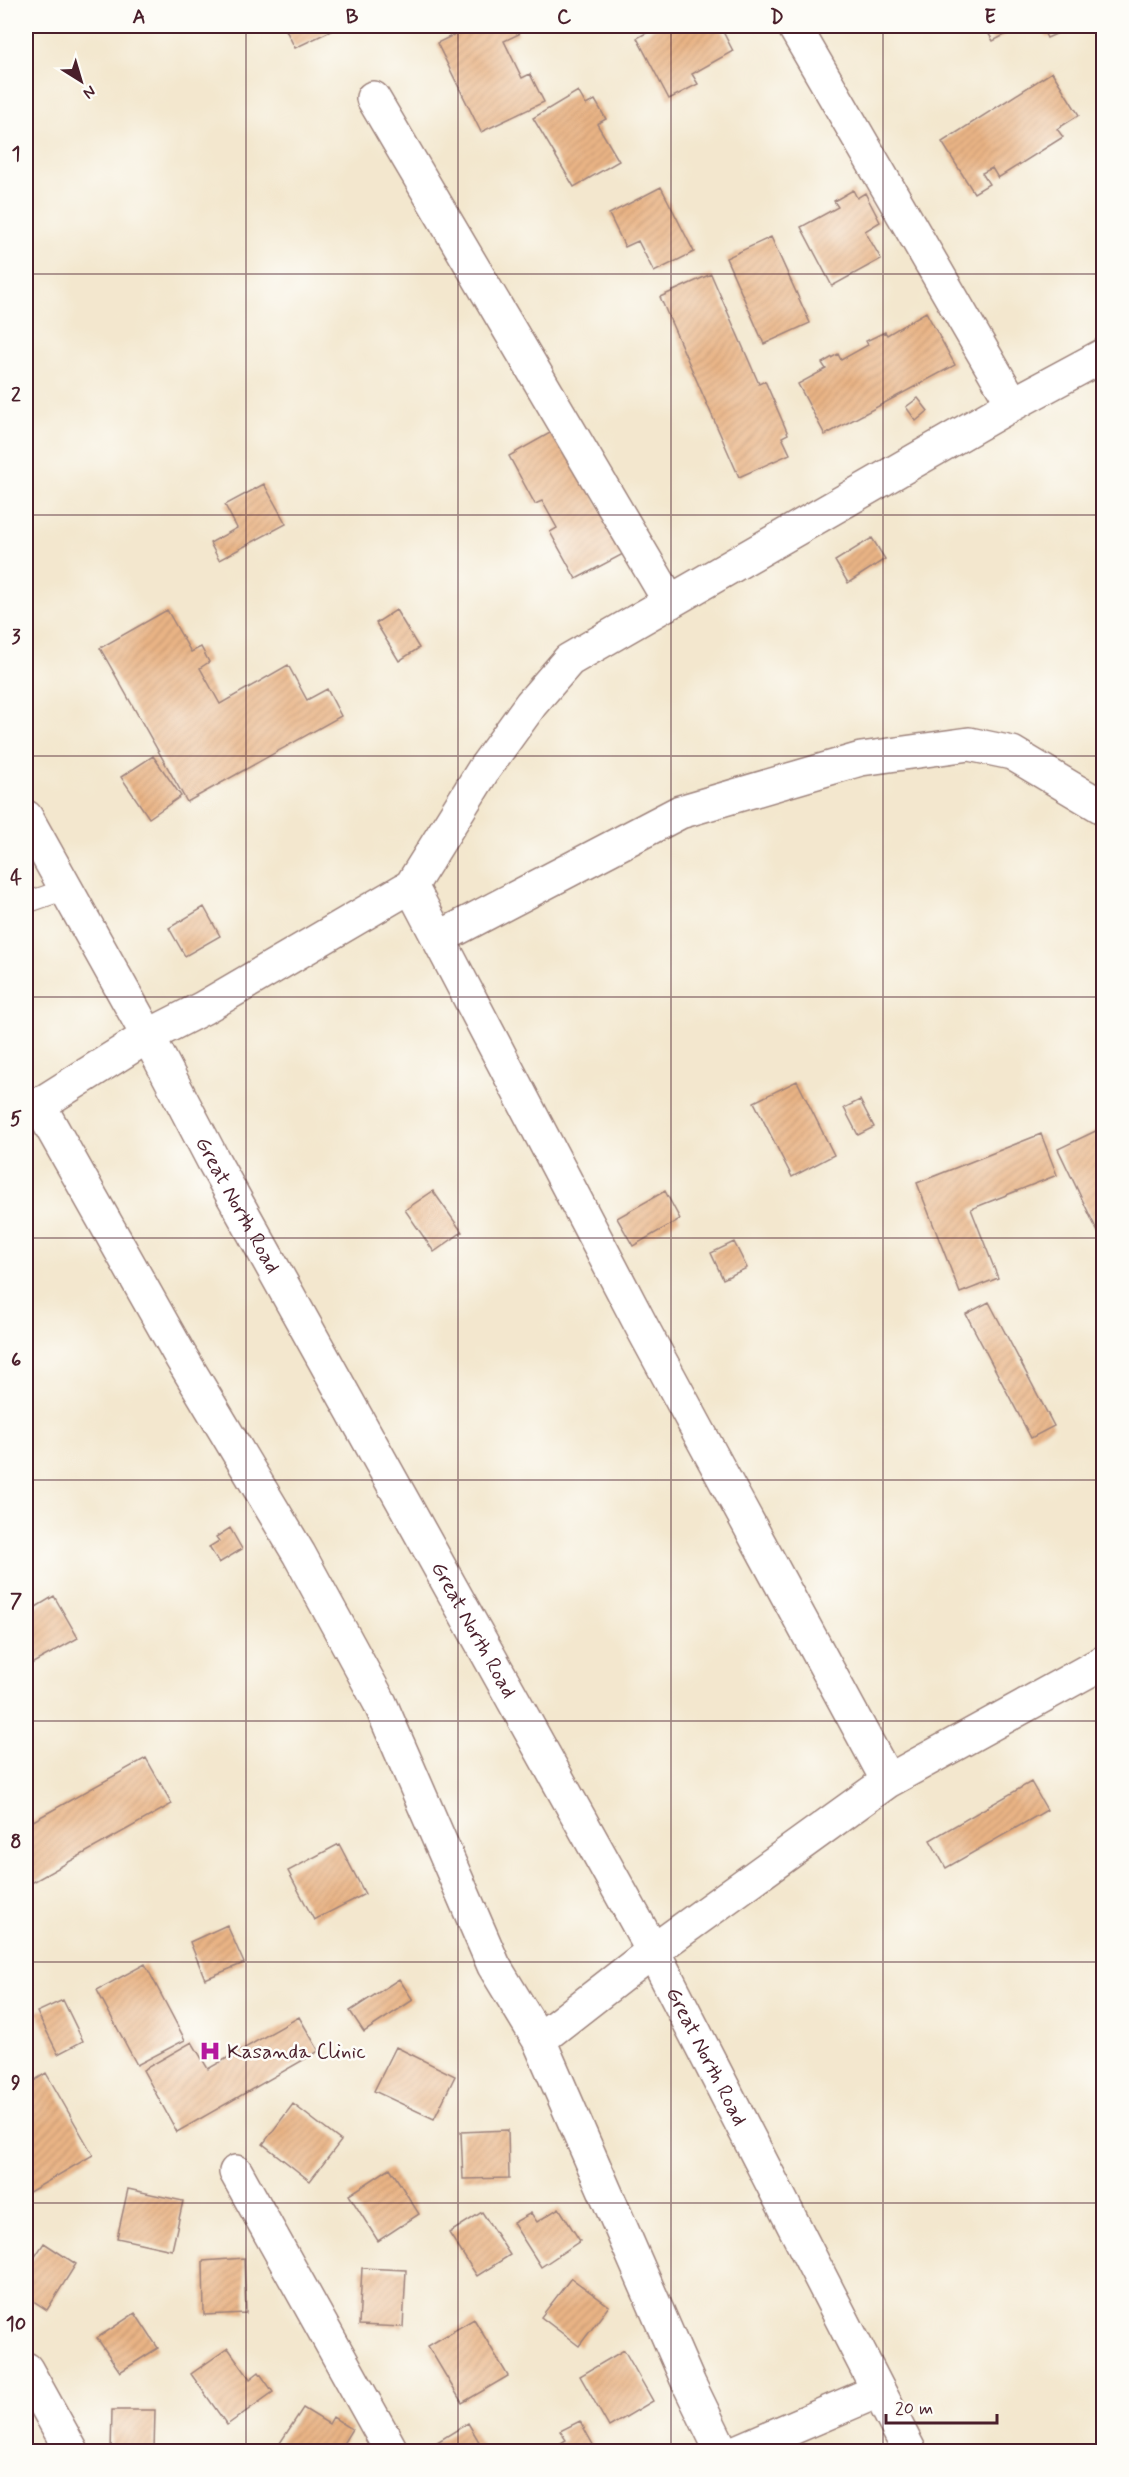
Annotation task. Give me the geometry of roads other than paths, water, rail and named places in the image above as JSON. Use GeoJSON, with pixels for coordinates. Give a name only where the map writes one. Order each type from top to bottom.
{"type":"FeatureCollection","features":[{"type":"Feature","properties":{"kind":"main road"},"geometry":{"type":"LineString","coordinates":[[794,26],[1013,404]]}},
{"type":"Feature","properties":{"kind":"main road"},"geometry":{"type":"LineString","coordinates":[[373,98],[670,602]]}},
{"type":"Feature","properties":{"kind":"main road"},"geometry":{"type":"LineString","coordinates":[[722,2451],[689,2384],[538,2040],[494,1966],[380,1703],[299,1554],[32,1109],[148,1036],[203,1008],[411,886],[484,769],[531,704],[569,660],[1013,404],[1104,355]]}},
{"type":"Feature","properties":{"kind":"main road"},"geometry":{"type":"LineString","coordinates":[[439,938],[680,812],[861,759],[969,744],[1012,753],[1104,808]]}},
{"type":"Feature","properties":{"kind":"main road","name":"Great North Road"},"geometry":{"type":"LineString","coordinates":[[26,817],[148,1036],[213,1160],[653,1951],[910,2451]]}},
{"type":"Feature","properties":{"kind":"main road"},"geometry":{"type":"LineString","coordinates":[[411,886],[643,1329],[888,1781]]}},
{"type":"Feature","properties":{"kind":"main road"},"geometry":{"type":"LineString","coordinates":[[538,2040],[653,1951],[888,1781],[1104,1662]]}},
{"type":"Feature","properties":{"kind":"main road"},"geometry":{"type":"LineString","coordinates":[[236,2172],[392,2451]]}},
{"type":"Feature","properties":{"kind":"main road"},"geometry":{"type":"LineString","coordinates":[[26,2369],[72,2451]]}},
{"type":"Feature","properties":{"kind":"main road"},"geometry":{"type":"LineString","coordinates":[[736,2451],[878,2391]]}},
{"type":"Feature","properties":{"kind":"lane"},"geometry":{"type":"LineString","coordinates":[[26,903],[66,889]]}},
{"type":"Feature","properties":{"kind":"place","name":"Kasanda Clinic"},"geometry":{"type":"Point","coordinates":[210,2051]}}]}
